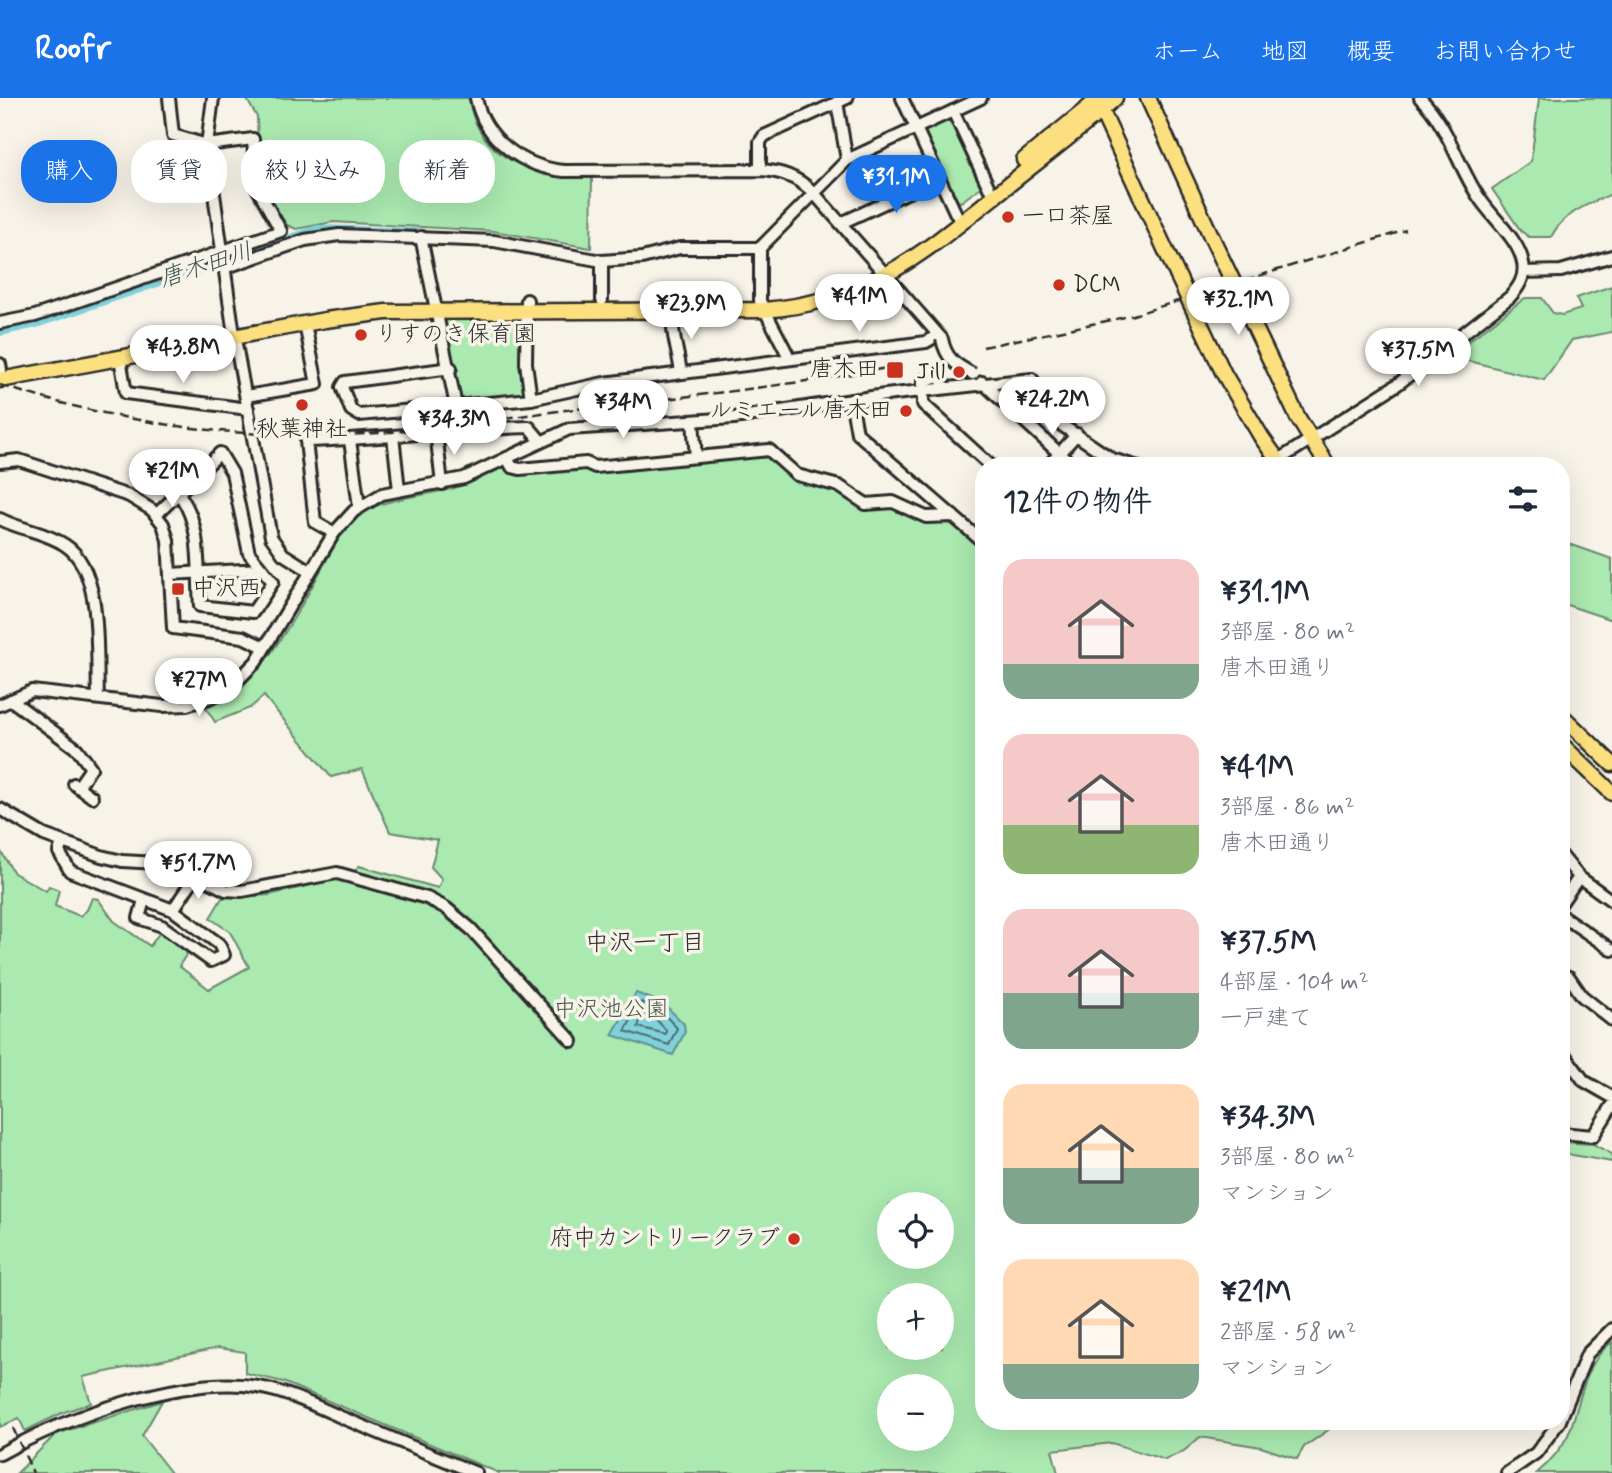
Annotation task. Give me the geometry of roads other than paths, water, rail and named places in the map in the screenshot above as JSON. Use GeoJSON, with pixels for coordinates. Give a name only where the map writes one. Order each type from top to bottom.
{"type":"FeatureCollection","features":[{"type":"Feature","properties":{"kind":"main road"},"geometry":{"type":"LineString","coordinates":[[884,272],[1098,102],[1115,98]]}},
{"type":"Feature","properties":{"kind":"main road"},"geometry":{"type":"LineString","coordinates":[[1148,98],[1298,418],[1322,457]]}},
{"type":"Feature","properties":{"kind":"main road"},"geometry":{"type":"LineString","coordinates":[[1098,102],[1224,374],[1272,457]]}},
{"type":"Feature","properties":{"kind":"main road"},"geometry":{"type":"LineString","coordinates":[[0,371],[120,358],[348,307],[434,304],[671,310],[815,303],[884,272],[934,244],[1098,102]]}},
{"type":"Feature","properties":{"kind":"main road"},"geometry":{"type":"LineString","coordinates":[[527,305],[602,300],[762,305]]}},
{"type":"Feature","properties":{"kind":"main road"},"geometry":{"type":"LineString","coordinates":[[0,371],[234,332],[434,304]]}},
{"type":"Feature","properties":{"kind":"main road"},"geometry":{"type":"LineString","coordinates":[[1311,440],[1309,450],[1313,457]]}},
{"type":"Feature","properties":{"kind":"main road"},"geometry":{"type":"LineString","coordinates":[[1570,724],[1612,764]]}},
{"type":"Feature","properties":{"kind":"main road"},"geometry":{"type":"LineString","coordinates":[[1570,753],[1612,793]]}},
{"type":"Feature","properties":{"kind":"street"},"geometry":{"type":"LineString","coordinates":[[169,98],[173,135],[190,140]]}},
{"type":"Feature","properties":{"kind":"street"},"geometry":{"type":"LineString","coordinates":[[208,140],[213,98]]}},
{"type":"Feature","properties":{"kind":"street"},"geometry":{"type":"LineString","coordinates":[[476,98],[482,115],[501,143],[520,157],[541,167],[565,171],[760,170],[788,175],[813,192],[979,379],[1063,457]]}},
{"type":"Feature","properties":{"kind":"street"},"geometry":{"type":"LineString","coordinates":[[902,98],[956,215]]}},
{"type":"Feature","properties":{"kind":"street"},"geometry":{"type":"LineString","coordinates":[[790,359],[762,305],[760,248],[847,160],[981,98]]}},
{"type":"Feature","properties":{"kind":"street"},"geometry":{"type":"LineString","coordinates":[[1286,457],[1398,384],[1510,297],[1524,272],[1516,247],[1478,196],[1441,125],[1420,98]]}},
{"type":"Feature","properties":{"kind":"street"},"geometry":{"type":"LineString","coordinates":[[760,170],[760,142],[764,136],[821,104],[842,100],[847,160]]}},
{"type":"Feature","properties":{"kind":"street"},"geometry":{"type":"LineString","coordinates":[[953,111],[989,188]]}},
{"type":"Feature","properties":{"kind":"street"},"geometry":{"type":"LineString","coordinates":[[223,260],[281,231],[256,186],[253,139],[227,142]]}},
{"type":"Feature","properties":{"kind":"street"},"geometry":{"type":"LineString","coordinates":[[841,223],[939,178]]}},
{"type":"Feature","properties":{"kind":"street"},"geometry":{"type":"LineString","coordinates":[[215,203],[234,332],[273,543],[283,554],[310,571]]}},
{"type":"Feature","properties":{"kind":"street"},"geometry":{"type":"LineString","coordinates":[[0,323],[35,316],[223,260],[321,236],[421,237],[510,243],[602,261],[642,258],[680,248],[760,248]]}},
{"type":"Feature","properties":{"kind":"street"},"geometry":{"type":"LineString","coordinates":[[421,237],[434,304],[451,368],[456,406]]}},
{"type":"Feature","properties":{"kind":"street"},"geometry":{"type":"LineString","coordinates":[[1524,272],[1561,271],[1612,256]]}},
{"type":"Feature","properties":{"kind":"street"},"geometry":{"type":"LineString","coordinates":[[602,261],[602,300]]}},
{"type":"Feature","properties":{"kind":"street"},"geometry":{"type":"LineString","coordinates":[[527,305],[526,363],[531,399]]}},
{"type":"Feature","properties":{"kind":"street"},"geometry":{"type":"LineString","coordinates":[[671,310],[671,336],[678,351],[681,373]]}},
{"type":"Feature","properties":{"kind":"street"},"geometry":{"type":"LineString","coordinates":[[246,396],[317,384],[304,324]]}},
{"type":"Feature","properties":{"kind":"street"},"geometry":{"type":"LineString","coordinates":[[451,368],[345,382],[342,387],[351,410],[359,415],[531,399],[604,383],[926,342],[940,337]]}},
{"type":"Feature","properties":{"kind":"street"},"geometry":{"type":"LineString","coordinates":[[120,358],[126,393],[248,409]]}},
{"type":"Feature","properties":{"kind":"street"},"geometry":{"type":"LineString","coordinates":[[981,457],[923,404],[923,380],[941,377],[944,388],[979,379],[1032,379],[1060,424],[1109,457]]}},
{"type":"Feature","properties":{"kind":"street"},"geometry":{"type":"LineString","coordinates":[[0,705],[41,691],[162,706],[204,701],[243,676],[264,647],[334,533],[359,507],[383,494],[442,484],[569,429],[590,425],[693,422],[775,413],[921,391]]}},
{"type":"Feature","properties":{"kind":"street"},"geometry":{"type":"LineString","coordinates":[[851,400],[857,433],[975,535]]}},
{"type":"Feature","properties":{"kind":"street"},"geometry":{"type":"LineString","coordinates":[[693,422],[696,457]]}},
{"type":"Feature","properties":{"kind":"street"},"geometry":{"type":"LineString","coordinates":[[334,533],[315,522],[306,440],[349,440],[529,427],[540,440]]}},
{"type":"Feature","properties":{"kind":"street"},"geometry":{"type":"LineString","coordinates":[[436,432],[442,484]]}},
{"type":"Feature","properties":{"kind":"street"},"geometry":{"type":"LineString","coordinates":[[1056,457],[1077,434]]}},
{"type":"Feature","properties":{"kind":"street"},"geometry":{"type":"LineString","coordinates":[[393,436],[399,490]]}},
{"type":"Feature","properties":{"kind":"street"},"geometry":{"type":"LineString","coordinates":[[349,440],[359,507]]}},
{"type":"Feature","properties":{"kind":"street"},"geometry":{"type":"LineString","coordinates":[[507,457],[516,469],[586,463],[595,467],[769,450],[797,475],[839,486],[866,503],[893,502],[926,517],[953,516]]}},
{"type":"Feature","properties":{"kind":"street"},"geometry":{"type":"LineString","coordinates":[[156,515],[220,453],[232,473],[246,545],[273,582],[253,612],[200,606],[193,519],[179,494]]}},
{"type":"Feature","properties":{"kind":"street"},"geometry":{"type":"LineString","coordinates":[[0,462],[19,460],[129,496],[156,515],[168,540],[173,628],[243,637],[264,647]]}},
{"type":"Feature","properties":{"kind":"street"},"geometry":{"type":"LineString","coordinates":[[0,519],[57,540],[83,562],[92,587],[98,698]]}},
{"type":"Feature","properties":{"kind":"street"},"geometry":{"type":"LineString","coordinates":[[170,574],[261,569]]}},
{"type":"Feature","properties":{"kind":"street"},"geometry":{"type":"LineString","coordinates":[[11,700],[78,749],[91,768],[75,784],[92,797]]}},
{"type":"Feature","properties":{"kind":"street"},"geometry":{"type":"LineString","coordinates":[[0,809],[62,842],[122,861],[176,864],[234,891],[337,873],[427,898],[446,908],[471,929],[572,1041]]}},
{"type":"Feature","properties":{"kind":"street"},"geometry":{"type":"LineString","coordinates":[[62,842],[59,852],[70,871],[102,880],[173,910],[219,944],[224,955],[211,961],[162,926],[139,918],[144,900]]}},
{"type":"Feature","properties":{"kind":"street"},"geometry":{"type":"LineString","coordinates":[[1570,866],[1579,877],[1612,901]]}},
{"type":"Feature","properties":{"kind":"street"},"geometry":{"type":"LineString","coordinates":[[173,910],[196,875]]}},
{"type":"Feature","properties":{"kind":"street"},"geometry":{"type":"LineString","coordinates":[[1570,890],[1579,877]]}},
{"type":"Feature","properties":{"kind":"street"},"geometry":{"type":"LineString","coordinates":[[1570,921],[1612,950]]}},
{"type":"Feature","properties":{"kind":"street"},"geometry":{"type":"LineString","coordinates":[[1570,978],[1582,996],[1612,1020]]}},
{"type":"Feature","properties":{"kind":"street"},"geometry":{"type":"LineString","coordinates":[[1570,1062],[1584,1081],[1612,1097]]}},
{"type":"Feature","properties":{"kind":"street"},"geometry":{"type":"LineString","coordinates":[[1570,1134],[1593,1136],[1612,1106]]}},
{"type":"Feature","properties":{"kind":"street"},"geometry":{"type":"LineString","coordinates":[[1570,1396],[1587,1354],[1612,1329]]}},
{"type":"Feature","properties":{"kind":"street"},"geometry":{"type":"LineString","coordinates":[[0,1454],[73,1418],[188,1388],[219,1384],[248,1385],[287,1394],[460,1470],[476,1473]]}},
{"type":"Feature","properties":{"kind":"street"},"geometry":{"type":"LineString","coordinates":[[1507,1473],[1536,1453],[1553,1430]]}},
{"type":"Feature","properties":{"kind":"water"},"geometry":{"type":"Polygon","coordinates":[[[636,993],[663,1003],[684,1024],[685,1032],[673,1055],[612,1035],[636,993]]]}},
{"type":"Feature","properties":{"kind":"waterway","name":"唐木田川"},"geometry":{"type":"LineString","coordinates":[[0,332],[36,324],[317,229],[416,232]]}},
{"type":"Feature","properties":{"kind":"railway"},"geometry":{"type":"LineString","coordinates":[[983,347],[1130,316],[1406,230]]}},
{"type":"Feature","properties":{"kind":"railway"},"geometry":{"type":"LineString","coordinates":[[0,385],[41,398],[168,425],[253,434],[340,435],[425,429],[727,392],[887,368]]}},
{"type":"Feature","properties":{"kind":"railway"},"geometry":{"type":"LineString","coordinates":[[13,1428],[33,1473]]}},
{"type":"Feature","properties":{"kind":"place","name":"一口茶屋"},"geometry":{"type":"Point","coordinates":[1008,217]}},
{"type":"Feature","properties":{"kind":"place","name":"DCM"},"geometry":{"type":"Point","coordinates":[1059,285]}},
{"type":"Feature","properties":{"kind":"place","name":"りすのき保育園"},"geometry":{"type":"Point","coordinates":[361,335]}},
{"type":"Feature","properties":{"kind":"place","name":"唐木田"},"geometry":{"type":"Point","coordinates":[895,370]}},
{"type":"Feature","properties":{"kind":"place","name":"Jill"},"geometry":{"type":"Point","coordinates":[959,372]}},
{"type":"Feature","properties":{"kind":"place","name":"秋葉神社"},"geometry":{"type":"Point","coordinates":[302,405]}},
{"type":"Feature","properties":{"kind":"place","name":"ルミエール唐木田"},"geometry":{"type":"Point","coordinates":[906,411]}},
{"type":"Feature","properties":{"kind":"place","name":"中沢西"},"geometry":{"type":"Point","coordinates":[178,589]}},
{"type":"Feature","properties":{"kind":"place","name":"府中カントリークラブ"},"geometry":{"type":"Point","coordinates":[794,1239]}},
{"type":"Feature","properties":{"kind":"district","name":"中沢一丁目"},"geometry":{"type":"Point","coordinates":[645,943]}},
{"type":"Feature","properties":{"kind":"park label","name":"中沢池公園"},"geometry":{"type":"Point","coordinates":[611,1010]}}]}
